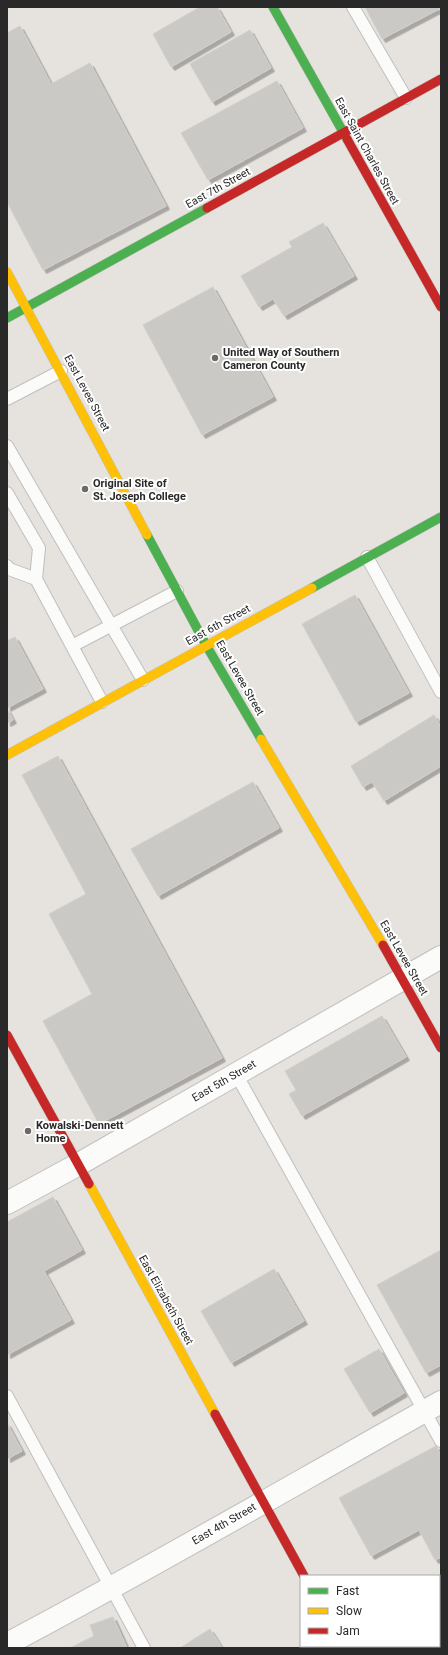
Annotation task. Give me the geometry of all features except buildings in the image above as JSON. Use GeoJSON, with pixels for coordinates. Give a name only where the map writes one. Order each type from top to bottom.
{"type":"FeatureCollection","features":[{"type":"Feature","properties":{"kind":"main road","name":"East Saint Charles Street"},"geometry":{"type":"LineString","coordinates":[[273,7],[441,307]]}},
{"type":"Feature","properties":{"kind":"main road","name":"East 7th Street"},"geometry":{"type":"LineString","coordinates":[[7,318],[441,79]]}},
{"type":"Feature","properties":{"kind":"main road","name":"East Levee Street"},"geometry":{"type":"LineString","coordinates":[[7,272],[61,370],[206,645],[403,979],[441,1048]]}},
{"type":"Feature","properties":{"kind":"main road","name":"East 6th Street"},"geometry":{"type":"LineString","coordinates":[[7,755],[441,517]]}},
{"type":"Feature","properties":{"kind":"main road","name":"East Elizabeth Street"},"geometry":{"type":"LineString","coordinates":[[7,1035],[303,1575]]}},
{"type":"Feature","properties":{"kind":"street","name":"East 5th Street"},"geometry":{"type":"LineString","coordinates":[[7,1203],[79,1164],[441,958]]}},
{"type":"Feature","properties":{"kind":"street","name":"East 4th Street"},"geometry":{"type":"LineString","coordinates":[[7,1644],[112,1589],[263,1502],[433,1407]]}},
{"type":"Feature","properties":{"kind":"lane"},"geometry":{"type":"LineString","coordinates":[[353,7],[406,98]]}},
{"type":"Feature","properties":{"kind":"lane"},"geometry":{"type":"LineString","coordinates":[[7,399],[61,370]]}},
{"type":"Feature","properties":{"kind":"lane"},"geometry":{"type":"LineString","coordinates":[[7,446],[112,625],[142,680]]}},
{"type":"Feature","properties":{"kind":"lane"},"geometry":{"type":"LineString","coordinates":[[7,493],[39,548],[36,579],[102,702]]}},
{"type":"Feature","properties":{"kind":"lane"},"geometry":{"type":"LineString","coordinates":[[367,557],[441,692]]}},
{"type":"Feature","properties":{"kind":"lane"},"geometry":{"type":"LineString","coordinates":[[7,566],[9,569],[36,579]]}},
{"type":"Feature","properties":{"kind":"lane"},"geometry":{"type":"LineString","coordinates":[[72,646],[177,591]]}},
{"type":"Feature","properties":{"kind":"lane"},"geometry":{"type":"LineString","coordinates":[[236,1074],[433,1407],[441,1441]]}},
{"type":"Feature","properties":{"kind":"lane"},"geometry":{"type":"LineString","coordinates":[[7,1396],[144,1648]]}},
{"type":"Feature","properties":{"kind":"traffic: fast"},"geometry":{"type":"LineString","coordinates":[[273,7],[347,139]]}},
{"type":"Feature","properties":{"kind":"traffic: fast"},"geometry":{"type":"LineString","coordinates":[[7,318],[207,208]]}},
{"type":"Feature","properties":{"kind":"traffic: fast"},"geometry":{"type":"LineString","coordinates":[[312,588],[441,517]]}},
{"type":"Feature","properties":{"kind":"traffic: fast"},"geometry":{"type":"LineString","coordinates":[[147,535],[206,645],[261,739]]}},
{"type":"Feature","properties":{"kind":"traffic: slow"},"geometry":{"type":"LineString","coordinates":[[7,272],[147,535]]}},
{"type":"Feature","properties":{"kind":"traffic: slow"},"geometry":{"type":"LineString","coordinates":[[7,755],[312,588]]}},
{"type":"Feature","properties":{"kind":"traffic: slow"},"geometry":{"type":"LineString","coordinates":[[261,739],[383,945]]}},
{"type":"Feature","properties":{"kind":"traffic: slow"},"geometry":{"type":"LineString","coordinates":[[89,1184],[215,1414]]}},
{"type":"Feature","properties":{"kind":"traffic: jam"},"geometry":{"type":"LineString","coordinates":[[207,208],[441,79]]}},
{"type":"Feature","properties":{"kind":"traffic: jam"},"geometry":{"type":"LineString","coordinates":[[347,139],[441,307]]}},
{"type":"Feature","properties":{"kind":"traffic: jam"},"geometry":{"type":"LineString","coordinates":[[383,945],[441,1048]]}},
{"type":"Feature","properties":{"kind":"traffic: jam"},"geometry":{"type":"LineString","coordinates":[[7,1035],[89,1184]]}},
{"type":"Feature","properties":{"kind":"traffic: jam"},"geometry":{"type":"LineString","coordinates":[[215,1414],[303,1575]]}},
{"type":"Feature","properties":{"kind":"place","name":"United Way of Southern Cameron County"},"geometry":{"type":"Point","coordinates":[215,358]}},
{"type":"Feature","properties":{"kind":"place","name":"Original Site of St. Joseph College"},"geometry":{"type":"Point","coordinates":[85,489]}},
{"type":"Feature","properties":{"kind":"place","name":"Kowalski-Dennett Home"},"geometry":{"type":"Point","coordinates":[28,1131]}}]}
